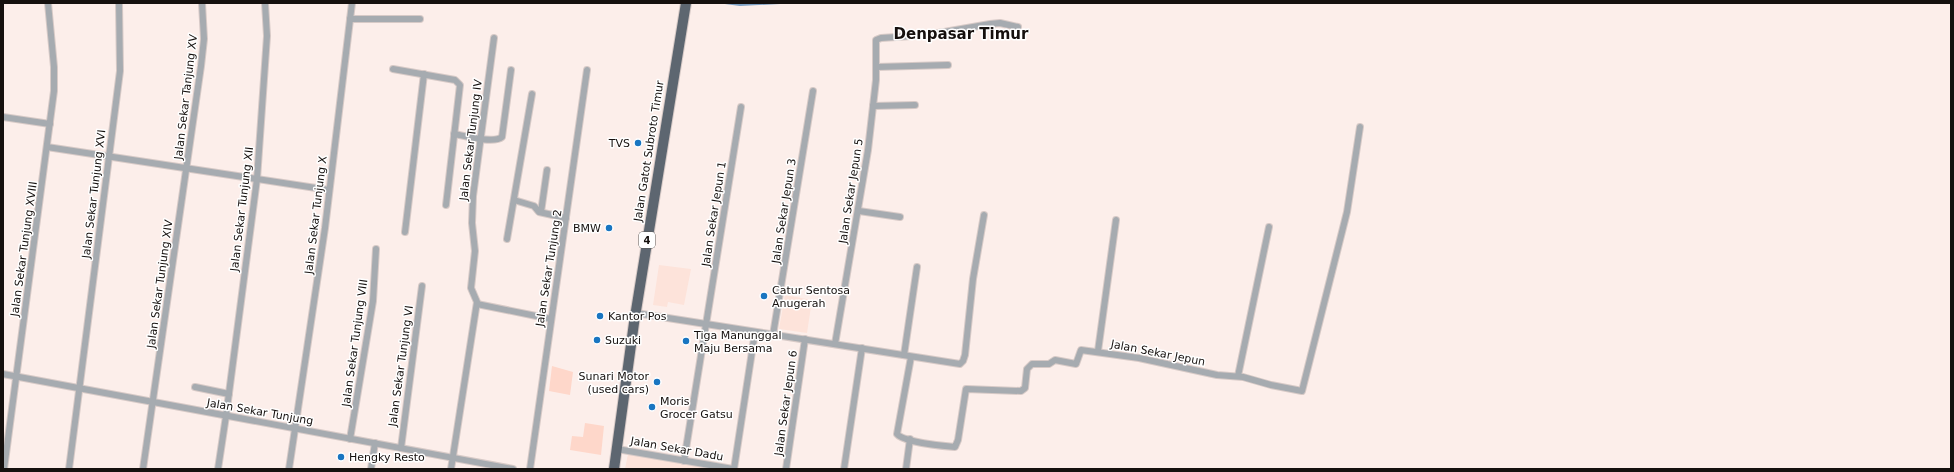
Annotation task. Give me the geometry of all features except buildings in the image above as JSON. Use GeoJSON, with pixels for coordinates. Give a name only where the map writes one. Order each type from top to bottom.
{"type":"FeatureCollection","features":[{"type":"Feature","properties":{"kind":"highway","name":"Jalan Gatot Subroto Timur"},"geometry":{"type":"LineString","coordinates":[[614,469],[636,314],[685,7]]}},
{"type":"Feature","properties":{"kind":"street","name":"Jalan Sekar Tunjung XVIII"},"geometry":{"type":"LineString","coordinates":[[4,469],[54,91],[54,67],[48,3]]}},
{"type":"Feature","properties":{"kind":"street","name":"Jalan Sekar Tunjung XVI"},"geometry":{"type":"LineString","coordinates":[[69,469],[120,70],[118,3]]}},
{"type":"Feature","properties":{"kind":"street","name":"Jalan Sekar Tanjung XV"},"geometry":{"type":"LineString","coordinates":[[187,169],[204,39],[202,3]]}},
{"type":"Feature","properties":{"kind":"street","name":"Jalan Sekar Tunjung XII"},"geometry":{"type":"LineString","coordinates":[[218,469],[257,179],[267,36],[265,3]]}},
{"type":"Feature","properties":{"kind":"street","name":"Jalan Sekar Tunjung X"},"geometry":{"type":"LineString","coordinates":[[289,469],[325,228],[352,3]]}},
{"type":"Feature","properties":{"kind":"street"},"geometry":{"type":"LineString","coordinates":[[350,19],[420,19]]}},
{"type":"Feature","properties":{"kind":"street","name":"Jalan Sekar Jepun 5"},"geometry":{"type":"LineString","coordinates":[[836,344],[858,211],[873,106],[876,67],[876,40],[881,38],[950,31],[1000,23],[1018,27]]}},
{"type":"Feature","properties":{"kind":"street","name":"Jalan Sekar Tunjung IV"},"geometry":{"type":"LineString","coordinates":[[451,469],[477,304],[471,288],[475,251],[472,213],[479,139],[494,38]]}},
{"type":"Feature","properties":{"kind":"street"},"geometry":{"type":"LineString","coordinates":[[876,67],[948,65]]}},
{"type":"Feature","properties":{"kind":"street"},"geometry":{"type":"LineString","coordinates":[[393,69],[459,82],[460,85],[446,205]]}},
{"type":"Feature","properties":{"kind":"street"},"geometry":{"type":"LineString","coordinates":[[454,134],[479,139],[499,140],[502,137],[511,70]]}},
{"type":"Feature","properties":{"kind":"street","name":"Jalan Sekar Tunjung 2"},"geometry":{"type":"LineString","coordinates":[[530,469],[587,70]]}},
{"type":"Feature","properties":{"kind":"street"},"geometry":{"type":"LineString","coordinates":[[406,232],[424,74]]}},
{"type":"Feature","properties":{"kind":"street","name":"Jalan Sekar Jepun 3"},"geometry":{"type":"LineString","coordinates":[[774,334],[813,92]]}},
{"type":"Feature","properties":{"kind":"street"},"geometry":{"type":"LineString","coordinates":[[507,239],[532,94]]}},
{"type":"Feature","properties":{"kind":"street"},"geometry":{"type":"LineString","coordinates":[[873,106],[915,105]]}},
{"type":"Feature","properties":{"kind":"street","name":"Jalan Sekar Jepun 1"},"geometry":{"type":"LineString","coordinates":[[684,461],[741,107]]}},
{"type":"Feature","properties":{"kind":"street"},"geometry":{"type":"LineString","coordinates":[[3,117],[50,124]]}},
{"type":"Feature","properties":{"kind":"street","name":"Jalan Sekar Jepun"},"geometry":{"type":"LineString","coordinates":[[910,440],[955,446],[958,440],[966,389],[1021,391],[1025,388],[1027,369],[1032,364],[1049,364],[1055,360],[1076,364],[1081,350],[1098,351],[1139,358],[1217,375],[1238,376],[1302,391],[1347,212],[1360,127]]}},
{"type":"Feature","properties":{"kind":"street"},"geometry":{"type":"LineString","coordinates":[[47,147],[329,190]]}},
{"type":"Feature","properties":{"kind":"street","name":"Jalan Sekar Tunjung XIV"},"geometry":{"type":"LineString","coordinates":[[143,469],[187,169]]}},
{"type":"Feature","properties":{"kind":"street"},"geometry":{"type":"LineString","coordinates":[[541,212],[547,170]]}},
{"type":"Feature","properties":{"kind":"street"},"geometry":{"type":"LineString","coordinates":[[514,200],[534,206],[541,212],[566,218]]}},
{"type":"Feature","properties":{"kind":"street"},"geometry":{"type":"LineString","coordinates":[[858,211],[900,217]]}},
{"type":"Feature","properties":{"kind":"street"},"geometry":{"type":"LineString","coordinates":[[636,314],[774,334],[955,364],[963,361],[973,279],[984,215]]}},
{"type":"Feature","properties":{"kind":"street"},"geometry":{"type":"LineString","coordinates":[[1098,351],[1116,220]]}},
{"type":"Feature","properties":{"kind":"street"},"geometry":{"type":"LineString","coordinates":[[1238,376],[1269,227]]}},
{"type":"Feature","properties":{"kind":"street","name":"Jalan Sekar Tunjung VIII"},"geometry":{"type":"LineString","coordinates":[[350,439],[373,301],[376,249]]}},
{"type":"Feature","properties":{"kind":"street"},"geometry":{"type":"LineString","coordinates":[[906,469],[910,440],[899,437],[896,432],[907,356],[917,267]]}},
{"type":"Feature","properties":{"kind":"street","name":"Jalan Sekar Tunjung VI"},"geometry":{"type":"LineString","coordinates":[[401,448],[422,286]]}},
{"type":"Feature","properties":{"kind":"street"},"geometry":{"type":"LineString","coordinates":[[477,304],[551,319]]}},
{"type":"Feature","properties":{"kind":"street"},"geometry":{"type":"LineString","coordinates":[[733,469],[755,332]]}},
{"type":"Feature","properties":{"kind":"street","name":"Jalan Sekar Jepun 6"},"geometry":{"type":"LineString","coordinates":[[786,469],[805,339]]}},
{"type":"Feature","properties":{"kind":"street"},"geometry":{"type":"LineString","coordinates":[[844,469],[862,348]]}},
{"type":"Feature","properties":{"kind":"street","name":"Jalan Sekar Tunjung"},"geometry":{"type":"LineString","coordinates":[[3,374],[514,469]]}},
{"type":"Feature","properties":{"kind":"street"},"geometry":{"type":"LineString","coordinates":[[195,387],[229,394]]}},
{"type":"Feature","properties":{"kind":"street"},"geometry":{"type":"LineString","coordinates":[[371,469],[375,444]]}},
{"type":"Feature","properties":{"kind":"street","name":"Jalan Sekar Dadu"},"geometry":{"type":"LineString","coordinates":[[617,449],[733,469]]}},
{"type":"Feature","properties":{"kind":"shaded area"},"geometry":{"type":"Polygon","coordinates":[[[659,265],[691,269],[684,305],[668,302],[667,307],[653,305],[659,265]]]}},
{"type":"Feature","properties":{"kind":"shaded area"},"geometry":{"type":"Polygon","coordinates":[[[785,295],[812,300],[807,333],[779,329],[785,295]]]}},
{"type":"Feature","properties":{"kind":"shaded area"},"geometry":{"type":"Polygon","coordinates":[[[552,366],[573,372],[570,395],[549,391],[552,366]]]}},
{"type":"Feature","properties":{"kind":"shaded area"},"geometry":{"type":"Polygon","coordinates":[[[585,423],[604,426],[601,455],[570,450],[572,436],[583,437],[585,423]]]}},
{"type":"Feature","properties":{"kind":"shaded area"},"geometry":{"type":"Polygon","coordinates":[[[628,454],[719,469],[625,469],[628,454]]]}},
{"type":"Feature","properties":{"kind":"waterway"},"geometry":{"type":"LineString","coordinates":[[725,3],[740,5],[780,3]]}},
{"type":"Feature","properties":{"kind":"place","name":"TVS"},"geometry":{"type":"Point","coordinates":[638,143]}},
{"type":"Feature","properties":{"kind":"place","name":"BMW"},"geometry":{"type":"Point","coordinates":[609,228]}},
{"type":"Feature","properties":{"kind":"place","name":"Catur Sentosa Anugerah"},"geometry":{"type":"Point","coordinates":[764,296]}},
{"type":"Feature","properties":{"kind":"place","name":"Kantor Pos"},"geometry":{"type":"Point","coordinates":[600,316]}},
{"type":"Feature","properties":{"kind":"place","name":"Suzuki"},"geometry":{"type":"Point","coordinates":[597,340]}},
{"type":"Feature","properties":{"kind":"place","name":"Tiga Manunggal Maju Bersama"},"geometry":{"type":"Point","coordinates":[686,341]}},
{"type":"Feature","properties":{"kind":"place","name":"Sunari Motor (used cars)"},"geometry":{"type":"Point","coordinates":[657,382]}},
{"type":"Feature","properties":{"kind":"place","name":"Moris Grocer Gatsu"},"geometry":{"type":"Point","coordinates":[652,407]}},
{"type":"Feature","properties":{"kind":"place","name":"Hengky Resto"},"geometry":{"type":"Point","coordinates":[341,457]}},
{"type":"Feature","properties":{"kind":"district","name":"Denpasar Timur"},"geometry":{"type":"Point","coordinates":[961,34]}}]}
